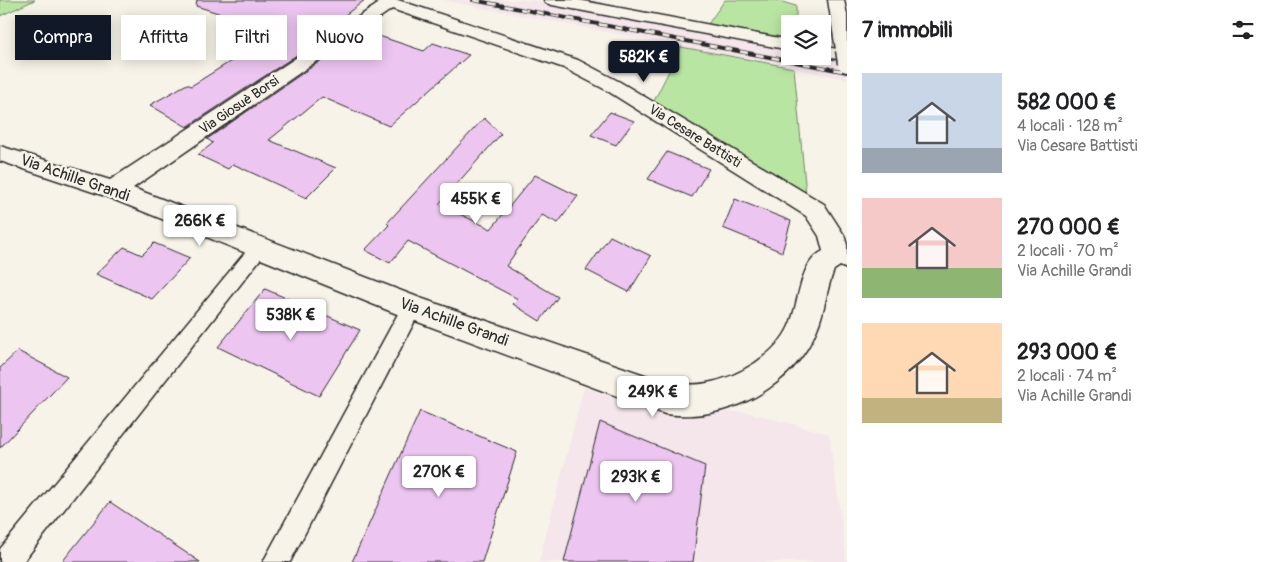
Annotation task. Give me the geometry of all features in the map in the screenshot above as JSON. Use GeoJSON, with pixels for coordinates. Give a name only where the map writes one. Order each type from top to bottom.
{"type":"FeatureCollection","features":[{"type":"Feature","properties":{"kind":"street"},"geometry":{"type":"LineString","coordinates":[[552,0],[781,43]]}},
{"type":"Feature","properties":{"kind":"street"},"geometry":{"type":"LineString","coordinates":[[831,53],[846,56],[836,0]]}},
{"type":"Feature","properties":{"kind":"street","name":"Via Giosuè Borsi"},"geometry":{"type":"LineString","coordinates":[[113,190],[386,1]]}},
{"type":"Feature","properties":{"kind":"street","name":"Via Cesare Battisti"},"geometry":{"type":"LineString","coordinates":[[386,1],[571,64],[613,86],[815,210],[842,256]]}},
{"type":"Feature","properties":{"kind":"street","name":"Via Achille Grandi"},"geometry":{"type":"LineString","coordinates":[[0,153],[113,190],[412,307],[665,398],[707,399],[742,388],[776,365],[796,343],[803,330],[819,274],[825,262],[842,256]]}},
{"type":"Feature","properties":{"kind":"lane"},"geometry":{"type":"LineString","coordinates":[[6,562],[259,248]]}},
{"type":"Feature","properties":{"kind":"lane"},"geometry":{"type":"LineString","coordinates":[[276,562],[412,307]]}},
{"type":"Feature","properties":{"kind":"shaded area"},"geometry":{"type":"Polygon","coordinates":[[[443,0],[531,0],[781,46],[781,65],[831,65],[831,58],[847,59],[847,79],[443,0]]]}},
{"type":"Feature","properties":{"kind":"shaded area"},"geometry":{"type":"Polygon","coordinates":[[[584,387],[658,413],[747,412],[829,434],[847,562],[539,562],[584,387]]]}},
{"type":"Feature","properties":{"kind":"green space"},"geometry":{"type":"Polygon","coordinates":[[[0,0],[35,0],[0,16],[0,0]]]}},
{"type":"Feature","properties":{"kind":"green space"},"geometry":{"type":"Polygon","coordinates":[[[725,0],[775,0],[796,6],[796,15],[781,15],[781,37],[708,24],[725,0]]]}},
{"type":"Feature","properties":{"kind":"green space"},"geometry":{"type":"Polygon","coordinates":[[[681,47],[794,68],[806,194],[652,105],[681,47]]]}},
{"type":"Feature","properties":{"kind":"building"},"geometry":{"type":"Polygon","coordinates":[[[197,0],[365,0],[345,15],[297,15],[297,55],[187,127],[150,105],[187,84],[191,86],[233,60],[287,60],[287,15],[224,15],[196,6],[197,0]]]}},
{"type":"Feature","properties":{"kind":"building"},"geometry":{"type":"Polygon","coordinates":[[[382,37],[424,51],[433,43],[469,55],[389,126],[322,97],[269,140],[336,168],[306,198],[233,164],[228,169],[198,155],[213,143],[207,139],[322,60],[382,60],[382,37]]]}},
{"type":"Feature","properties":{"kind":"building"},"geometry":{"type":"Polygon","coordinates":[[[610,112],[634,121],[616,145],[591,135],[610,112]]]}},
{"type":"Feature","properties":{"kind":"building"},"geometry":{"type":"Polygon","coordinates":[[[484,118],[501,134],[439,204],[491,229],[535,175],[578,196],[558,223],[542,215],[506,266],[558,297],[540,321],[513,304],[518,299],[408,241],[390,263],[365,250],[389,225],[387,223],[484,118]]]}},
{"type":"Feature","properties":{"kind":"building"},"geometry":{"type":"Polygon","coordinates":[[[667,152],[709,169],[692,197],[648,179],[667,152]]]}},
{"type":"Feature","properties":{"kind":"building"},"geometry":{"type":"Polygon","coordinates":[[[735,199],[791,221],[782,252],[723,228],[735,199]]]}},
{"type":"Feature","properties":{"kind":"building"},"geometry":{"type":"Polygon","coordinates":[[[610,236],[651,256],[629,292],[586,270],[610,236]]]}},
{"type":"Feature","properties":{"kind":"building"},"geometry":{"type":"Polygon","coordinates":[[[154,243],[190,258],[152,299],[96,274],[124,247],[142,255],[154,243]]]}},
{"type":"Feature","properties":{"kind":"building"},"geometry":{"type":"Polygon","coordinates":[[[265,289],[360,330],[319,396],[218,347],[265,289]]]}},
{"type":"Feature","properties":{"kind":"building"},"geometry":{"type":"Polygon","coordinates":[[[18,351],[67,377],[0,448],[0,368],[18,351]]]}},
{"type":"Feature","properties":{"kind":"building"},"geometry":{"type":"Polygon","coordinates":[[[420,411],[517,452],[482,562],[352,562],[420,411]]]}},
{"type":"Feature","properties":{"kind":"building"},"geometry":{"type":"Polygon","coordinates":[[[600,422],[705,466],[693,562],[564,562],[600,422]]]}},
{"type":"Feature","properties":{"kind":"building"},"geometry":{"type":"Polygon","coordinates":[[[110,502],[200,562],[62,562],[110,502]]]}},
{"type":"Feature","properties":{"kind":"railway"},"geometry":{"type":"LineString","coordinates":[[473,0],[847,72]]}}]}
